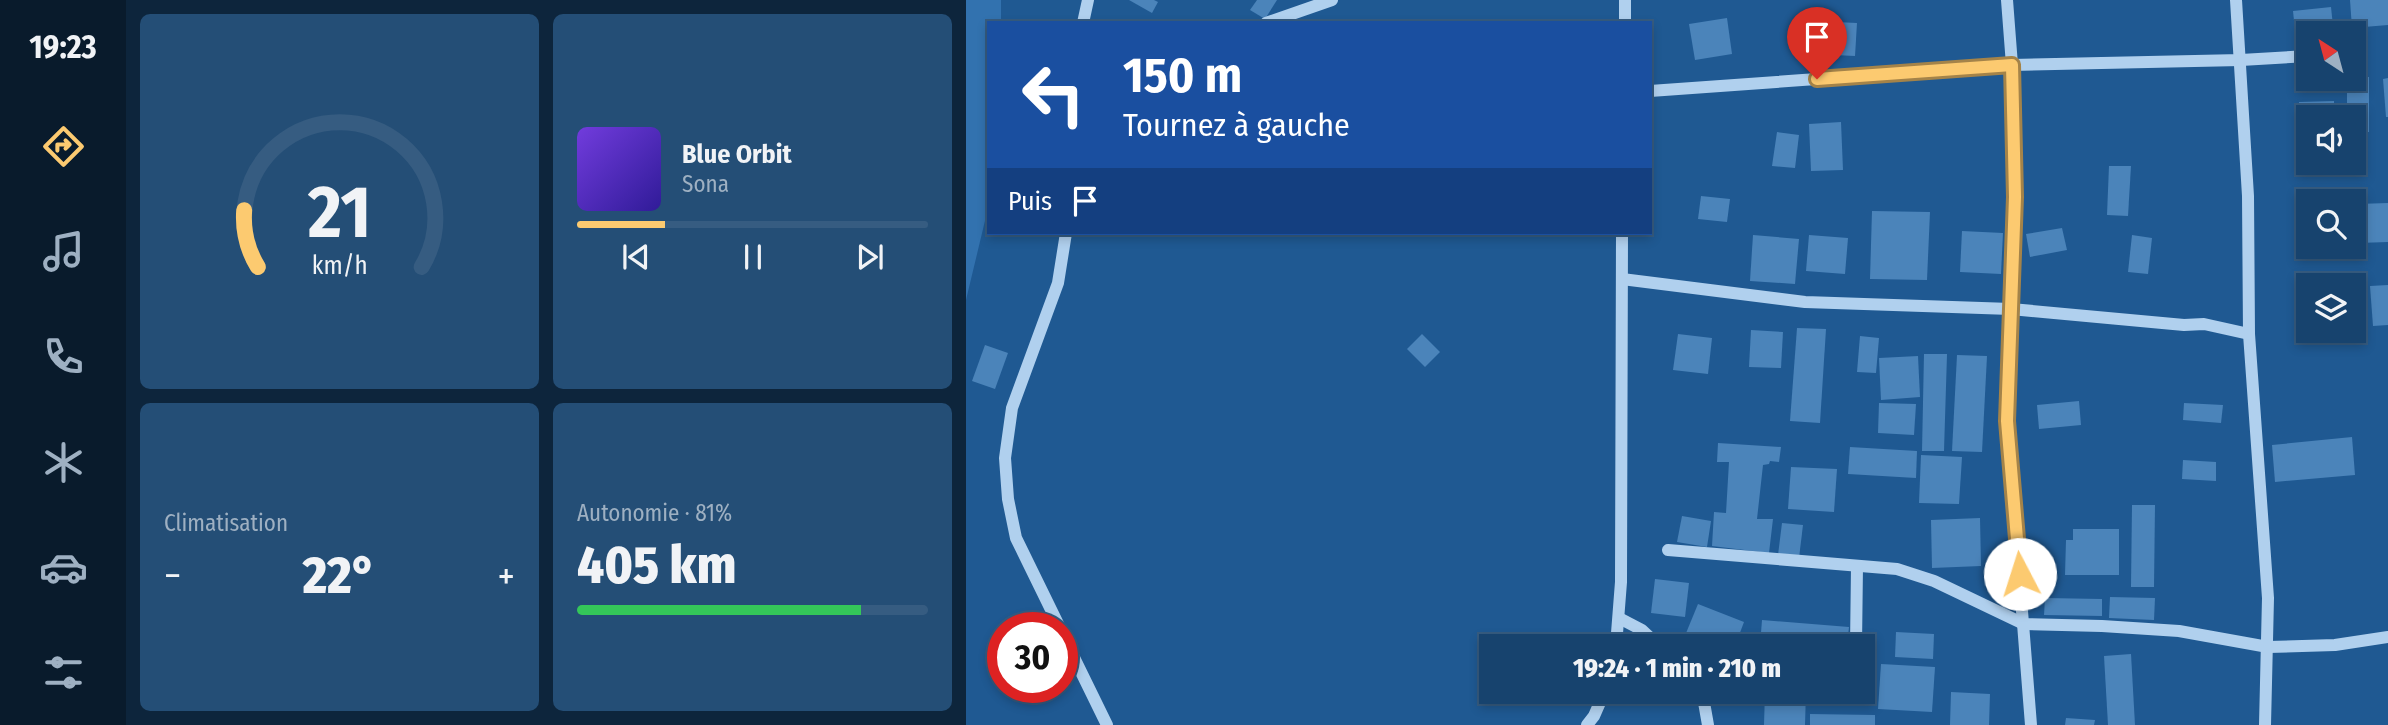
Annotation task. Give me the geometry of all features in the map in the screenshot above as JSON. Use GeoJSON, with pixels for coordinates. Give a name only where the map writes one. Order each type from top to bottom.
{"type":"FeatureCollection","features":[{"type":"Feature","properties":{"kind":"street"},"geometry":{"type":"LineString","coordinates":[[1083,21],[1087,0]]}},
{"type":"Feature","properties":{"kind":"street"},"geometry":{"type":"LineString","coordinates":[[1272,21],[1332,0]]}},
{"type":"Feature","properties":{"kind":"street"},"geometry":{"type":"LineString","coordinates":[[1625,0],[1625,21]]}},
{"type":"Feature","properties":{"kind":"street"},"geometry":{"type":"LineString","coordinates":[[2007,0],[2012,65],[2015,197],[2007,421],[2031,725]]}},
{"type":"Feature","properties":{"kind":"street"},"geometry":{"type":"LineString","coordinates":[[2236,0],[2248,196],[2249,334],[2268,597],[2269,647],[2265,725]]}},
{"type":"Feature","properties":{"kind":"street"},"geometry":{"type":"LineString","coordinates":[[1652,91],[2012,65],[2296,57]]}},
{"type":"Feature","properties":{"kind":"street"},"geometry":{"type":"LineString","coordinates":[[1052,612],[1016,538],[1008,499],[1006,458],[1012,408],[1058,283],[1066,235]]}},
{"type":"Feature","properties":{"kind":"street"},"geometry":{"type":"LineString","coordinates":[[1617,634],[1622,235]]}},
{"type":"Feature","properties":{"kind":"street"},"geometry":{"type":"LineString","coordinates":[[1622,279],[1805,302],[2011,309],[2204,324],[2249,334]]}},
{"type":"Feature","properties":{"kind":"street"},"geometry":{"type":"LineString","coordinates":[[1668,550],[1897,569],[1934,581],[2024,624],[2179,631],[2269,647],[2335,645],[2388,638]]}},
{"type":"Feature","properties":{"kind":"street"},"geometry":{"type":"LineString","coordinates":[[1856,634],[1857,566]]}},
{"type":"Feature","properties":{"kind":"street"},"geometry":{"type":"LineString","coordinates":[[1619,618],[1646,634]]}},
{"type":"Feature","properties":{"kind":"street"},"geometry":{"type":"LineString","coordinates":[[1078,665],[1107,725]]}},
{"type":"Feature","properties":{"kind":"street"},"geometry":{"type":"LineString","coordinates":[[1587,725],[1599,704]]}},
{"type":"Feature","properties":{"kind":"street"},"geometry":{"type":"LineString","coordinates":[[1704,704],[1708,725]]}},
{"type":"Feature","properties":{"kind":"shaded area"},"geometry":{"type":"Polygon","coordinates":[[[966,0],[1001,0],[1001,21],[987,21],[987,212],[966,300],[966,0]]]}},
{"type":"Feature","properties":{"kind":"building"},"geometry":{"type":"Polygon","coordinates":[[[1129,0],[1154,0],[1158,2],[1152,13],[1129,0]]]}},
{"type":"Feature","properties":{"kind":"building"},"geometry":{"type":"Polygon","coordinates":[[[1257,0],[1277,0],[1265,19],[1250,10],[1257,0]]]}},
{"type":"Feature","properties":{"kind":"building"},"geometry":{"type":"Polygon","coordinates":[[[2350,0],[2388,0],[2388,25],[2366,27],[2366,21],[2352,21],[2350,0]]]}},
{"type":"Feature","properties":{"kind":"building"},"geometry":{"type":"Polygon","coordinates":[[[2331,7],[2332,21],[2296,21],[2295,30],[2293,11],[2331,7]]]}},
{"type":"Feature","properties":{"kind":"building"},"geometry":{"type":"Polygon","coordinates":[[[1727,18],[1732,54],[1695,60],[1689,24],[1727,18]]]}},
{"type":"Feature","properties":{"kind":"building"},"geometry":{"type":"Polygon","coordinates":[[[1815,21],[1857,23],[1855,56],[1813,54],[1815,21]]]}},
{"type":"Feature","properties":{"kind":"building"},"geometry":{"type":"Polygon","coordinates":[[[2366,77],[2369,77],[2369,132],[2366,132],[2366,105],[2347,105],[2347,91],[2366,91],[2366,77]]]}},
{"type":"Feature","properties":{"kind":"building"},"geometry":{"type":"Polygon","coordinates":[[[2388,78],[2388,117],[2386,117],[2383,79],[2388,78]]]}},
{"type":"Feature","properties":{"kind":"building"},"geometry":{"type":"Polygon","coordinates":[[[2334,101],[2334,105],[2299,105],[2299,102],[2334,101]]]}},
{"type":"Feature","properties":{"kind":"building"},"geometry":{"type":"Polygon","coordinates":[[[1841,122],[1843,170],[1811,171],[1809,124],[1841,122]]]}},
{"type":"Feature","properties":{"kind":"building"},"geometry":{"type":"Polygon","coordinates":[[[1777,132],[1799,135],[1795,168],[1772,166],[1777,132]]]}},
{"type":"Feature","properties":{"kind":"building"},"geometry":{"type":"Polygon","coordinates":[[[2109,166],[2131,166],[2128,216],[2107,215],[2109,166]]]}},
{"type":"Feature","properties":{"kind":"building"},"geometry":{"type":"Polygon","coordinates":[[[1701,196],[1730,199],[1727,222],[1698,219],[1701,196]]]}},
{"type":"Feature","properties":{"kind":"building"},"geometry":{"type":"Polygon","coordinates":[[[2388,203],[2388,242],[2366,243],[2366,204],[2388,203]]]}},
{"type":"Feature","properties":{"kind":"building"},"geometry":{"type":"Polygon","coordinates":[[[1872,211],[1930,212],[1927,280],[1870,279],[1872,211]]]}},
{"type":"Feature","properties":{"kind":"building"},"geometry":{"type":"Polygon","coordinates":[[[2062,228],[2067,250],[2030,257],[2026,234],[2062,228]]]}},
{"type":"Feature","properties":{"kind":"building"},"geometry":{"type":"Polygon","coordinates":[[[1962,231],[2003,233],[2001,274],[1960,272],[1962,231]]]}},
{"type":"Feature","properties":{"kind":"building"},"geometry":{"type":"Polygon","coordinates":[[[1753,235],[1799,239],[1795,284],[1750,281],[1753,235]]]}},
{"type":"Feature","properties":{"kind":"building"},"geometry":{"type":"Polygon","coordinates":[[[1809,235],[1848,238],[1845,274],[1806,271],[1809,235]]]}},
{"type":"Feature","properties":{"kind":"building"},"geometry":{"type":"Polygon","coordinates":[[[2132,235],[2152,238],[2148,274],[2128,272],[2132,235]]]}},
{"type":"Feature","properties":{"kind":"building"},"geometry":{"type":"Polygon","coordinates":[[[2388,285],[2388,325],[2373,326],[2370,286],[2388,285]]]}},
{"type":"Feature","properties":{"kind":"building"},"geometry":{"type":"Polygon","coordinates":[[[1797,328],[1826,329],[1820,423],[1790,421],[1797,328]]]}},
{"type":"Feature","properties":{"kind":"building"},"geometry":{"type":"Polygon","coordinates":[[[1751,330],[1783,332],[1781,368],[1749,367],[1751,330]]]}},
{"type":"Feature","properties":{"kind":"building"},"geometry":{"type":"Polygon","coordinates":[[[1422,334],[1440,352],[1425,367],[1407,349],[1422,334]]]}},
{"type":"Feature","properties":{"kind":"building"},"geometry":{"type":"Polygon","coordinates":[[[1678,334],[1712,338],[1708,374],[1673,370],[1678,334]]]}},
{"type":"Feature","properties":{"kind":"building"},"geometry":{"type":"Polygon","coordinates":[[[1860,336],[1879,338],[1876,373],[1857,372],[1860,336]]]}},
{"type":"Feature","properties":{"kind":"building"},"geometry":{"type":"Polygon","coordinates":[[[985,345],[1008,353],[995,389],[972,381],[985,345]]]}},
{"type":"Feature","properties":{"kind":"building"},"geometry":{"type":"Polygon","coordinates":[[[1924,354],[1947,354],[1944,451],[1922,451],[1924,354]]]}},
{"type":"Feature","properties":{"kind":"building"},"geometry":{"type":"Polygon","coordinates":[[[1957,355],[1987,356],[1982,452],[1952,451],[1957,355]]]}},
{"type":"Feature","properties":{"kind":"building"},"geometry":{"type":"Polygon","coordinates":[[[1918,356],[1920,397],[1881,400],[1879,358],[1918,356]]]}},
{"type":"Feature","properties":{"kind":"building"},"geometry":{"type":"Polygon","coordinates":[[[2079,401],[2081,425],[2039,429],[2037,405],[2079,401]]]}},
{"type":"Feature","properties":{"kind":"building"},"geometry":{"type":"Polygon","coordinates":[[[1879,403],[1916,404],[1914,435],[1878,433],[1879,403]]]}},
{"type":"Feature","properties":{"kind":"building"},"geometry":{"type":"Polygon","coordinates":[[[2184,403],[2223,405],[2221,423],[2183,420],[2184,403]]]}},
{"type":"Feature","properties":{"kind":"building"},"geometry":{"type":"Polygon","coordinates":[[[2352,437],[2355,475],[2275,482],[2272,445],[2352,437]]]}},
{"type":"Feature","properties":{"kind":"building"},"geometry":{"type":"Polygon","coordinates":[[[1718,443],[1781,447],[1779,462],[1770,461],[1769,464],[1763,465],[1757,519],[1773,519],[1769,553],[1712,546],[1714,512],[1726,513],[1729,462],[1717,462],[1718,443]]]}},
{"type":"Feature","properties":{"kind":"building"},"geometry":{"type":"Polygon","coordinates":[[[1850,447],[1917,451],[1916,478],[1848,474],[1850,447]]]}},
{"type":"Feature","properties":{"kind":"building"},"geometry":{"type":"Polygon","coordinates":[[[1921,455],[1962,457],[1959,504],[1919,503],[1921,455]]]}},
{"type":"Feature","properties":{"kind":"building"},"geometry":{"type":"Polygon","coordinates":[[[2183,460],[2216,462],[2216,481],[2182,479],[2183,460]]]}},
{"type":"Feature","properties":{"kind":"building"},"geometry":{"type":"Polygon","coordinates":[[[1791,467],[1837,469],[1834,512],[1788,509],[1791,467]]]}},
{"type":"Feature","properties":{"kind":"building"},"geometry":{"type":"Polygon","coordinates":[[[2132,505],[2155,505],[2154,587],[2131,587],[2132,505]]]}},
{"type":"Feature","properties":{"kind":"building"},"geometry":{"type":"Polygon","coordinates":[[[1682,516],[1711,521],[1707,547],[1677,542],[1682,516]]]}},
{"type":"Feature","properties":{"kind":"building"},"geometry":{"type":"Polygon","coordinates":[[[1980,518],[1981,566],[1932,568],[1931,520],[1980,518]]]}},
{"type":"Feature","properties":{"kind":"building"},"geometry":{"type":"Polygon","coordinates":[[[1782,523],[1803,525],[1799,558],[1778,555],[1782,523]]]}},
{"type":"Feature","properties":{"kind":"building"},"geometry":{"type":"Polygon","coordinates":[[[2073,529],[2119,529],[2119,575],[2065,575],[2066,540],[2073,540],[2073,529]]]}},
{"type":"Feature","properties":{"kind":"building"},"geometry":{"type":"Polygon","coordinates":[[[1655,579],[1689,583],[1685,617],[1651,613],[1655,579]]]}},
{"type":"Feature","properties":{"kind":"building"},"geometry":{"type":"Polygon","coordinates":[[[2110,597],[2155,598],[2154,620],[2109,618],[2110,597]]]}},
{"type":"Feature","properties":{"kind":"building"},"geometry":{"type":"Polygon","coordinates":[[[2045,598],[2102,599],[2102,616],[2044,615],[2045,598]]]}},
{"type":"Feature","properties":{"kind":"building"},"geometry":{"type":"Polygon","coordinates":[[[1698,604],[1744,622],[1740,634],[1686,634],[1698,604]]]}},
{"type":"Feature","properties":{"kind":"building"},"geometry":{"type":"Polygon","coordinates":[[[1762,620],[1849,627],[1848,634],[1761,634],[1762,620]]]}},
{"type":"Feature","properties":{"kind":"building"},"geometry":{"type":"Polygon","coordinates":[[[1896,632],[1934,634],[1933,659],[1895,657],[1896,632]]]}},
{"type":"Feature","properties":{"kind":"building"},"geometry":{"type":"Polygon","coordinates":[[[2131,654],[2135,725],[2108,725],[2104,656],[2131,654]]]}},
{"type":"Feature","properties":{"kind":"building"},"geometry":{"type":"Polygon","coordinates":[[[1881,664],[1935,667],[1932,712],[1878,709],[1881,664]]]}},
{"type":"Feature","properties":{"kind":"building"},"geometry":{"type":"Polygon","coordinates":[[[1951,692],[1990,694],[1989,725],[1950,725],[1951,692]]]}},
{"type":"Feature","properties":{"kind":"building"},"geometry":{"type":"Polygon","coordinates":[[[1765,704],[1806,704],[1805,725],[1764,725],[1765,704]]]}},
{"type":"Feature","properties":{"kind":"building"},"geometry":{"type":"Polygon","coordinates":[[[1810,714],[1875,715],[1875,725],[1810,725],[1810,714]]]}},
{"type":"Feature","properties":{"kind":"building"},"geometry":{"type":"Polygon","coordinates":[[[2066,718],[2095,720],[2094,725],[2065,725],[2066,718]]]}},
{"type":"Feature","properties":{"kind":"route"},"geometry":{"type":"LineString","coordinates":[[1817,79],[2012,65],[2015,197],[2007,421],[2020,574]]}}]}
